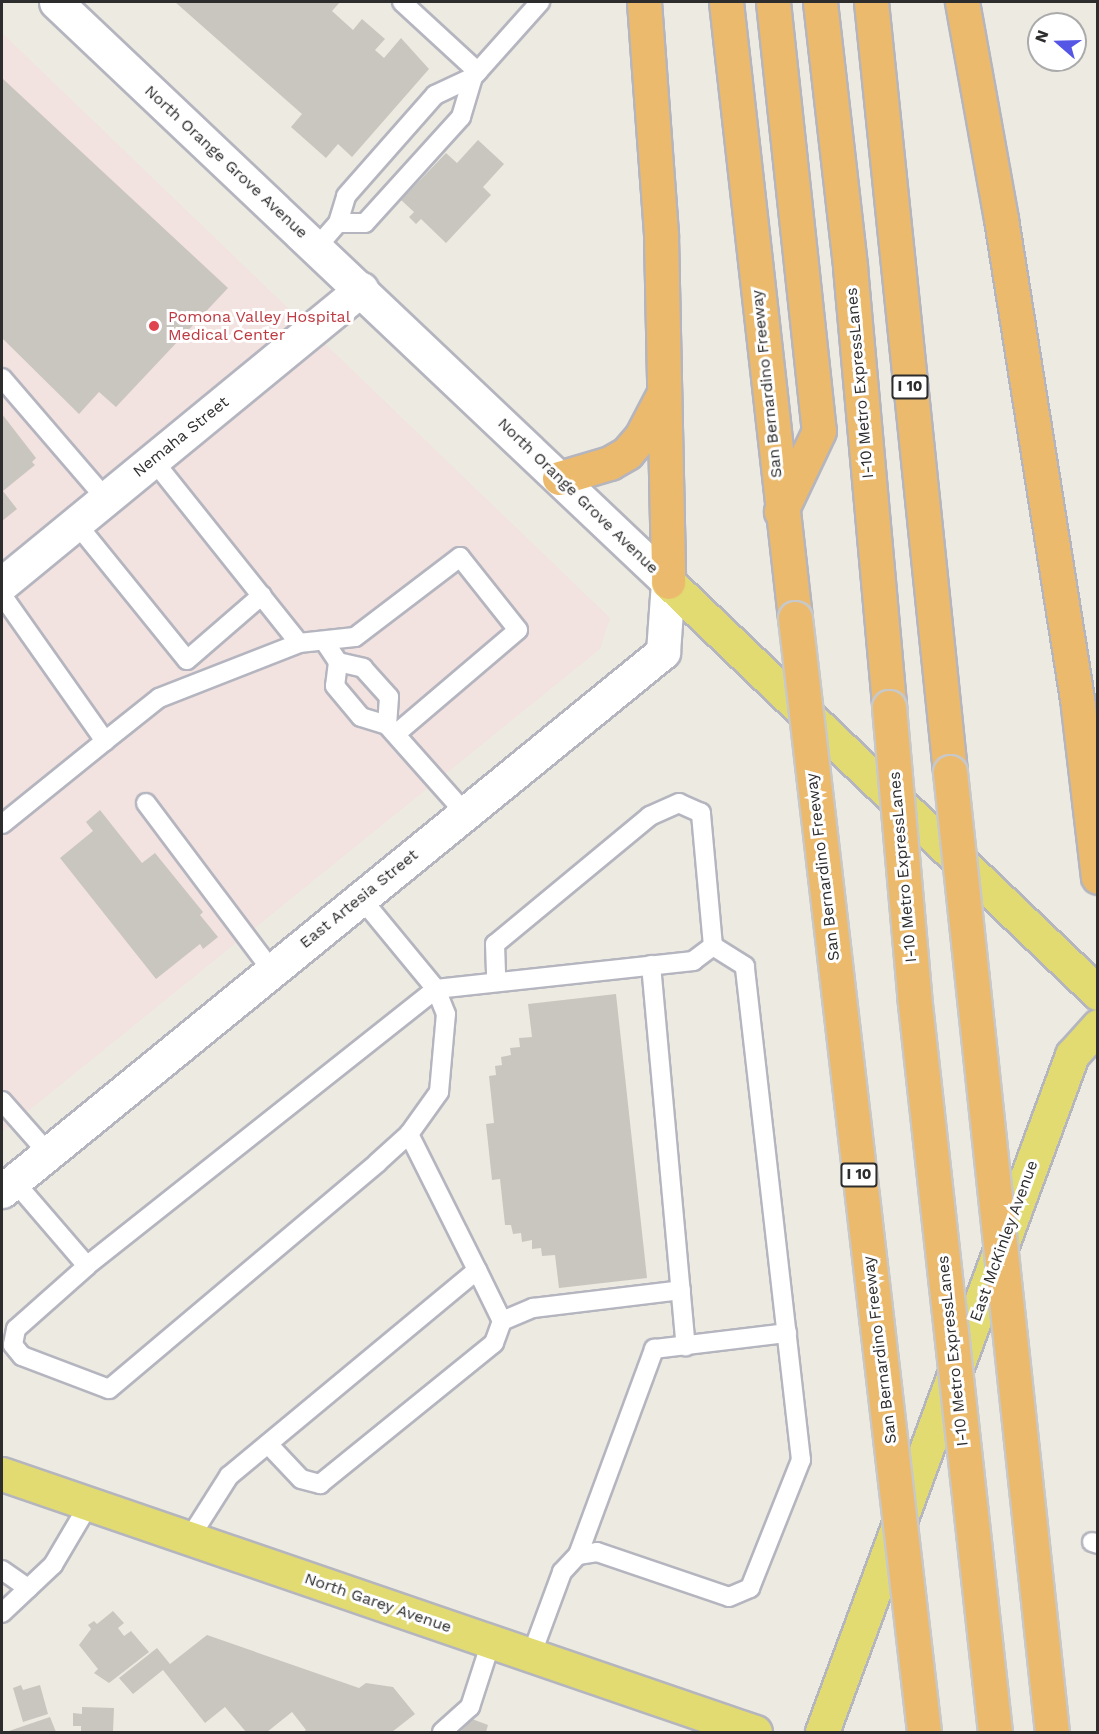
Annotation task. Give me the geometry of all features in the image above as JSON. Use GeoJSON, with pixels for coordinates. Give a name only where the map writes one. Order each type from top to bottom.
{"type":"FeatureCollection","features":[{"type":"Feature","properties":{"kind":"highway"},"geometry":{"type":"LineString","coordinates":[[644,2],[661,236],[668,582]]}},
{"type":"Feature","properties":{"kind":"highway","name":"San Bernardino Freeway"},"geometry":{"type":"LineString","coordinates":[[726,2],[781,511],[924,1732]]}},
{"type":"Feature","properties":{"kind":"highway"},"geometry":{"type":"LineString","coordinates":[[773,2],[819,431],[781,511]]}},
{"type":"Feature","properties":{"kind":"highway","name":"I-10 Metro ExpressLanes"},"geometry":{"type":"LineString","coordinates":[[820,2],[850,267],[914,995],[995,1732]]}},
{"type":"Feature","properties":{"kind":"highway","name":"I 10"},"geometry":{"type":"LineString","coordinates":[[871,2],[1052,1732]]}},
{"type":"Feature","properties":{"kind":"highway"},"geometry":{"type":"LineString","coordinates":[[962,2],[1001,219],[1078,707],[1096,856]]}},
{"type":"Feature","properties":{"kind":"highway"},"geometry":{"type":"LineString","coordinates":[[559,478],[610,463],[627,453],[641,437],[665,392]]}},
{"type":"Feature","properties":{"kind":"main road","name":"North Orange Grove Avenue"},"geometry":{"type":"LineString","coordinates":[[668,582],[1098,993]]}},
{"type":"Feature","properties":{"kind":"main road","name":"East McKinley Avenue"},"geometry":{"type":"LineString","coordinates":[[822,1732],[1072,1055],[1098,1026]]}},
{"type":"Feature","properties":{"kind":"main road","name":"North Garey Avenue"},"geometry":{"type":"LineString","coordinates":[[2,1474],[755,1732]]}},
{"type":"Feature","properties":{"kind":"street","name":"North Orange Grove Avenue"},"geometry":{"type":"LineString","coordinates":[[64,4],[316,248],[668,582]]}},
{"type":"Feature","properties":{"kind":"street","name":"Nemaha Street"},"geometry":{"type":"LineString","coordinates":[[2,584],[361,289]]}},
{"type":"Feature","properties":{"kind":"street","name":"East Artesia Street"},"geometry":{"type":"LineString","coordinates":[[8,1186],[663,652],[668,582]]}},
{"type":"Feature","properties":{"kind":"lane"},"geometry":{"type":"LineString","coordinates":[[400,2],[475,75]]}},
{"type":"Feature","properties":{"kind":"lane"},"geometry":{"type":"LineString","coordinates":[[316,248],[338,223],[346,196],[435,95],[475,75],[540,2]]}},
{"type":"Feature","properties":{"kind":"lane"},"geometry":{"type":"LineString","coordinates":[[338,223],[365,223],[461,117],[475,75]]}},
{"type":"Feature","properties":{"kind":"lane"},"geometry":{"type":"LineString","coordinates":[[2,378],[106,499]]}},
{"type":"Feature","properties":{"kind":"lane"},"geometry":{"type":"LineString","coordinates":[[153,460],[299,643]]}},
{"type":"Feature","properties":{"kind":"lane"},"geometry":{"type":"LineString","coordinates":[[76,523],[187,660],[262,595]]}},
{"type":"Feature","properties":{"kind":"lane"},"geometry":{"type":"LineString","coordinates":[[2,824],[159,698],[299,643],[355,637],[460,557],[518,630],[392,729]]}},
{"type":"Feature","properties":{"kind":"lane"},"geometry":{"type":"LineString","coordinates":[[2,595],[105,741]]}},
{"type":"Feature","properties":{"kind":"lane"},"geometry":{"type":"LineString","coordinates":[[324,641],[338,662],[335,686],[361,717],[392,729],[465,813]]}},
{"type":"Feature","properties":{"kind":"lane"},"geometry":{"type":"LineString","coordinates":[[338,662],[363,668],[389,697],[392,729]]}},
{"type":"Feature","properties":{"kind":"lane"},"geometry":{"type":"LineString","coordinates":[[146,803],[272,971]]}},
{"type":"Feature","properties":{"kind":"lane"},"geometry":{"type":"LineString","coordinates":[[496,980],[495,944],[650,816],[679,803],[701,813],[713,946]]}},
{"type":"Feature","properties":{"kind":"lane"},"geometry":{"type":"LineString","coordinates":[[361,898],[436,989],[446,1014],[438,1092],[409,1134],[109,1389],[22,1356],[13,1345],[16,1329],[84,1268],[436,989],[496,980],[693,961],[713,946]]}},
{"type":"Feature","properties":{"kind":"lane"},"geometry":{"type":"LineString","coordinates":[[578,1555],[597,1551],[729,1597],[750,1588],[801,1460],[745,966],[713,946]]}},
{"type":"Feature","properties":{"kind":"lane"},"geometry":{"type":"LineString","coordinates":[[651,965],[686,1346]]}},
{"type":"Feature","properties":{"kind":"lane"},"geometry":{"type":"LineString","coordinates":[[2,1101],[48,1153]]}},
{"type":"Feature","properties":{"kind":"lane"},"geometry":{"type":"LineString","coordinates":[[268,1444],[301,1479],[320,1484],[494,1343],[502,1321],[409,1134]]}},
{"type":"Feature","properties":{"kind":"lane"},"geometry":{"type":"LineString","coordinates":[[8,1186],[87,1266],[84,1268]]}},
{"type":"Feature","properties":{"kind":"lane"},"geometry":{"type":"LineString","coordinates":[[189,1539],[229,1476],[477,1270]]}},
{"type":"Feature","properties":{"kind":"lane"},"geometry":{"type":"LineString","coordinates":[[502,1321],[534,1308],[681,1290]]}},
{"type":"Feature","properties":{"kind":"lane"},"geometry":{"type":"LineString","coordinates":[[531,1656],[562,1572],[578,1555],[654,1349],[787,1333]]}},
{"type":"Feature","properties":{"kind":"lane"},"geometry":{"type":"LineString","coordinates":[[2,1612],[52,1565],[89,1504]]}},
{"type":"Feature","properties":{"kind":"lane"},"geometry":{"type":"LineString","coordinates":[[2,1570],[28,1588]]}},
{"type":"Feature","properties":{"kind":"lane"},"geometry":{"type":"LineString","coordinates":[[442,1732],[470,1707],[491,1642]]}},
{"type":"Feature","properties":{"kind":"shaded area","name":"Pomona Valley Hospital Medical Center"},"geometry":{"type":"Polygon","coordinates":[[[2,33],[610,618],[600,649],[2,1132],[2,33]]]}},
{"type":"Feature","properties":{"kind":"building"},"geometry":{"type":"Polygon","coordinates":[[[175,2],[340,2],[332,11],[353,30],[362,19],[385,39],[375,50],[384,58],[401,38],[429,69],[352,157],[338,144],[326,158],[291,127],[302,114],[175,2]]]}},
{"type":"Feature","properties":{"kind":"building"},"geometry":{"type":"Polygon","coordinates":[[[2,78],[228,288],[116,407],[99,392],[79,414],[2,338],[2,78]]]}},
{"type":"Feature","properties":{"kind":"building"},"geometry":{"type":"Polygon","coordinates":[[[478,140],[504,164],[483,187],[491,195],[446,243],[421,219],[416,224],[409,217],[414,212],[401,200],[446,153],[457,163],[478,140]]]}},
{"type":"Feature","properties":{"kind":"building"},"geometry":{"type":"Polygon","coordinates":[[[2,414],[36,458],[32,462],[35,465],[3,491],[17,509],[2,521],[2,414]]]}},
{"type":"Feature","properties":{"kind":"building"},"geometry":{"type":"Polygon","coordinates":[[[100,810],[142,863],[155,853],[203,912],[200,915],[218,937],[203,949],[200,944],[156,979],[60,858],[93,831],[86,822],[100,810]]]}},
{"type":"Feature","properties":{"kind":"building"},"geometry":{"type":"Polygon","coordinates":[[[616,994],[647,1278],[559,1288],[555,1255],[542,1256],[541,1248],[532,1249],[532,1240],[522,1242],[521,1233],[513,1234],[511,1225],[505,1225],[500,1179],[492,1180],[486,1124],[494,1123],[489,1076],[496,1075],[495,1066],[502,1065],[501,1057],[511,1055],[510,1048],[520,1047],[519,1038],[532,1037],[528,1004],[616,994]]]}},
{"type":"Feature","properties":{"kind":"building"},"geometry":{"type":"Polygon","coordinates":[[[113,1611],[124,1623],[118,1628],[124,1636],[131,1631],[149,1652],[109,1683],[94,1673],[98,1669],[79,1645],[91,1629],[88,1625],[94,1621],[97,1624],[113,1611]]]}},
{"type":"Feature","properties":{"kind":"building"},"geometry":{"type":"Polygon","coordinates":[[[207,1635],[359,1688],[366,1683],[393,1687],[415,1714],[392,1732],[303,1732],[306,1730],[292,1712],[267,1732],[246,1732],[225,1707],[205,1723],[163,1670],[133,1694],[119,1678],[157,1648],[170,1664],[207,1635]]]}},
{"type":"Feature","properties":{"kind":"building"},"geometry":{"type":"Polygon","coordinates":[[[21,1685],[23,1690],[40,1685],[48,1714],[23,1722],[13,1688],[21,1685]]]}},
{"type":"Feature","properties":{"kind":"building"},"geometry":{"type":"Polygon","coordinates":[[[82,1707],[114,1708],[113,1732],[81,1732],[81,1726],[73,1726],[73,1713],[82,1714],[82,1707]]]}},
{"type":"Feature","properties":{"kind":"building"},"geometry":{"type":"Polygon","coordinates":[[[50,1717],[56,1732],[6,1732],[50,1717]]]}},
{"type":"Feature","properties":{"kind":"building"},"geometry":{"type":"Polygon","coordinates":[[[472,1719],[488,1725],[486,1732],[460,1732],[472,1719]]]}},
{"type":"Feature","properties":{"kind":"place","name":"Pomona Valley Hospital Medical Center"},"geometry":{"type":"Point","coordinates":[154,326]}}]}
